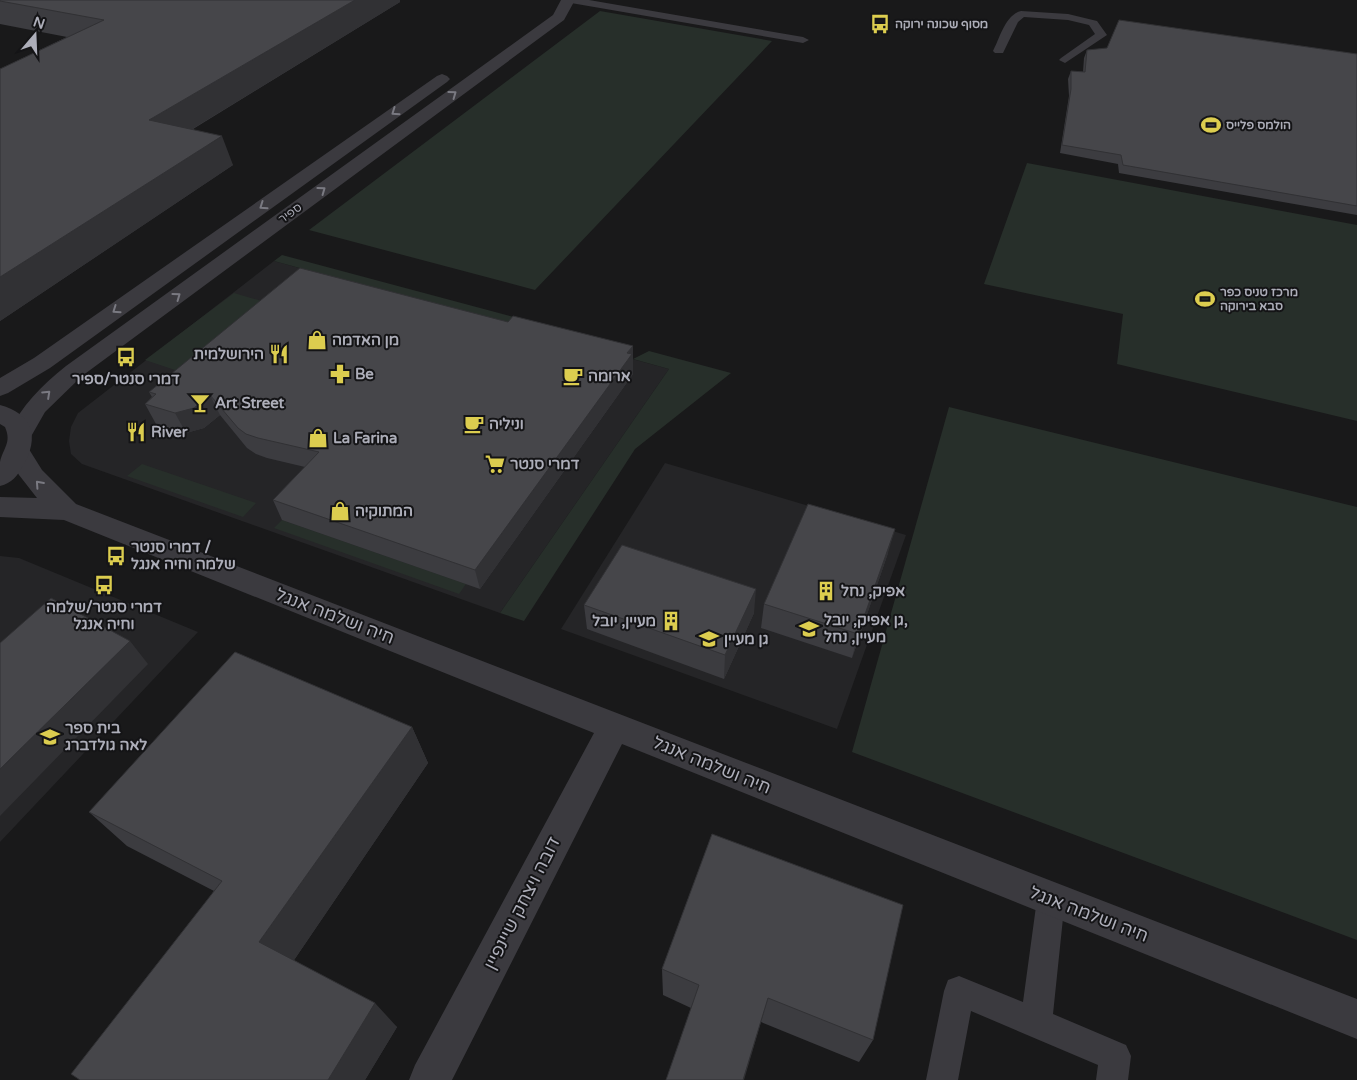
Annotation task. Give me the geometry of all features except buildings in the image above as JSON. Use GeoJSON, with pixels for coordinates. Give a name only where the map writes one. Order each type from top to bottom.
{"type":"FeatureCollection","features":[{"type":"Feature","properties":{"kind":"street"},"geometry":{"type":"LineString","coordinates":[[528,18],[536,12],[569,0]]}},
{"type":"Feature","properties":{"kind":"street","name":"ספיר"},"geometry":{"type":"LineString","coordinates":[[0,477],[8,469],[28,417],[44,396],[74,371],[559,17],[569,0]]}},
{"type":"Feature","properties":{"kind":"street","name":"ספיר"},"geometry":{"type":"LineString","coordinates":[[0,388],[42,363],[455,70]]}},
{"type":"Feature","properties":{"kind":"street","name":"חיה ושלמה אנגל"},"geometry":{"type":"LineString","coordinates":[[0,413],[13,421],[24,464],[38,484],[67,511]]}},
{"type":"Feature","properties":{"kind":"street","name":"חיה ושלמה אנגל"},"geometry":{"type":"LineString","coordinates":[[0,507],[43,508],[67,511],[491,676],[614,727],[1357,1019]]}},
{"type":"Feature","properties":{"kind":"street","name":"דובה ויצחק שיינפיין"},"geometry":{"type":"LineString","coordinates":[[430,1080],[614,727]]}},
{"type":"Feature","properties":{"kind":"lane"},"geometry":{"type":"LineString","coordinates":[[569,0],[803,40]]}},
{"type":"Feature","properties":{"kind":"lane"},"geometry":{"type":"LineString","coordinates":[[1000,51],[1013,20],[1021,14],[1068,18],[1092,23],[1102,35],[1065,60]]}},
{"type":"Feature","properties":{"kind":"lane"},"geometry":{"type":"LineString","coordinates":[[1036,1024],[1051,899]]}},
{"type":"Feature","properties":{"kind":"lane"},"geometry":{"type":"LineString","coordinates":[[942,1080],[959,991],[1115,1056],[1112,1080]]}},
{"type":"Feature","properties":{"kind":"shaded area"},"geometry":{"type":"Polygon","coordinates":[[[600,11],[772,41],[535,290],[309,230],[600,11]]]}},
{"type":"Feature","properties":{"kind":"shaded area","name":"מרכז טניס כפר סבא בירוקה"},"geometry":{"type":"Polygon","coordinates":[[[1027,163],[1357,225],[1357,421],[1117,364],[1123,314],[984,284],[1027,163]]]}},
{"type":"Feature","properties":{"kind":"shaded area"},"geometry":{"type":"Polygon","coordinates":[[[282,255],[562,330],[556,338],[274,261],[282,255]]]}},
{"type":"Feature","properties":{"kind":"shaded area"},"geometry":{"type":"Polygon","coordinates":[[[274,261],[669,369],[500,613],[82,464],[71,454],[69,441],[71,427],[78,413],[274,261]]]}},
{"type":"Feature","properties":{"kind":"shaded area"},"geometry":{"type":"Polygon","coordinates":[[[234,293],[265,302],[178,371],[145,360],[234,293]]]}},
{"type":"Feature","properties":{"kind":"shaded area"},"geometry":{"type":"Polygon","coordinates":[[[649,351],[731,373],[635,449],[524,621],[500,613],[669,369],[633,359],[649,351]]]}},
{"type":"Feature","properties":{"kind":"shaded area"},"geometry":{"type":"Polygon","coordinates":[[[949,407],[1357,507],[1357,940],[852,752],[949,407]]]}},
{"type":"Feature","properties":{"kind":"shaded area"},"geometry":{"type":"Polygon","coordinates":[[[665,463],[906,535],[837,729],[561,629],[665,463]]]}},
{"type":"Feature","properties":{"kind":"shaded area"},"geometry":{"type":"Polygon","coordinates":[[[142,464],[256,503],[243,517],[127,476],[142,464]]]}},
{"type":"Feature","properties":{"kind":"shaded area"},"geometry":{"type":"Polygon","coordinates":[[[282,520],[466,584],[459,594],[274,528],[282,520]]]}},
{"type":"Feature","properties":{"kind":"shaded area","name":"בית ספר לאה גולדברג"},"geometry":{"type":"Polygon","coordinates":[[[0,556],[19,558],[198,632],[0,842],[0,556]]]}},
{"type":"Feature","properties":{"kind":"place","name":"מסוף שכונה ירוקה"},"geometry":{"type":"Point","coordinates":[880,24]}},
{"type":"Feature","properties":{"kind":"place","name":"הולמס פלייס"},"geometry":{"type":"Point","coordinates":[1211,125]}},
{"type":"Feature","properties":{"kind":"place","name":"מרכז טניס כפר סבא בירוקה"},"geometry":{"type":"Point","coordinates":[1205,299]}},
{"type":"Feature","properties":{"kind":"place","name":"מן האדמה"},"geometry":{"type":"Point","coordinates":[317,340]}},
{"type":"Feature","properties":{"kind":"place","name":"הירושלמית"},"geometry":{"type":"Point","coordinates":[279,354]}},
{"type":"Feature","properties":{"kind":"place","name":"דמרי סנטר/ספיר"},"geometry":{"type":"Point","coordinates":[126,357]}},
{"type":"Feature","properties":{"kind":"place","name":"Be"},"geometry":{"type":"Point","coordinates":[340,374]}},
{"type":"Feature","properties":{"kind":"place","name":"ארומה"},"geometry":{"type":"Point","coordinates":[573,376]}},
{"type":"Feature","properties":{"kind":"place","name":"Art Street"},"geometry":{"type":"Point","coordinates":[200,403]}},
{"type":"Feature","properties":{"kind":"place","name":"וניליה"},"geometry":{"type":"Point","coordinates":[474,424]}},
{"type":"Feature","properties":{"kind":"place","name":"River"},"geometry":{"type":"Point","coordinates":[136,432]}},
{"type":"Feature","properties":{"kind":"place","name":"La Farina"},"geometry":{"type":"Point","coordinates":[318,438]}},
{"type":"Feature","properties":{"kind":"place","name":"דמרי סנטר"},"geometry":{"type":"Point","coordinates":[495,464]}},
{"type":"Feature","properties":{"kind":"place","name":"המתוקיה"},"geometry":{"type":"Point","coordinates":[340,511]}},
{"type":"Feature","properties":{"kind":"place","name":"דמרי סנטר / שלמה וחיה אנגל"},"geometry":{"type":"Point","coordinates":[116,556]}},
{"type":"Feature","properties":{"kind":"place","name":"דמרי סנטר/שלמה וחיה אנגל"},"geometry":{"type":"Point","coordinates":[104,585]}},
{"type":"Feature","properties":{"kind":"place","name":"אפיק, נחל"},"geometry":{"type":"Point","coordinates":[826,591]}},
{"type":"Feature","properties":{"kind":"place","name":"מעיין, יובל"},"geometry":{"type":"Point","coordinates":[671,621]}},
{"type":"Feature","properties":{"kind":"place","name":"גן אפיק, יובל, מעיין, נחל"},"geometry":{"type":"Point","coordinates":[809,629]}},
{"type":"Feature","properties":{"kind":"place","name":"גן מעיין"},"geometry":{"type":"Point","coordinates":[709,639]}},
{"type":"Feature","properties":{"kind":"place","name":"בית ספר לאה גולדברג"},"geometry":{"type":"Point","coordinates":[50,737]}}]}
